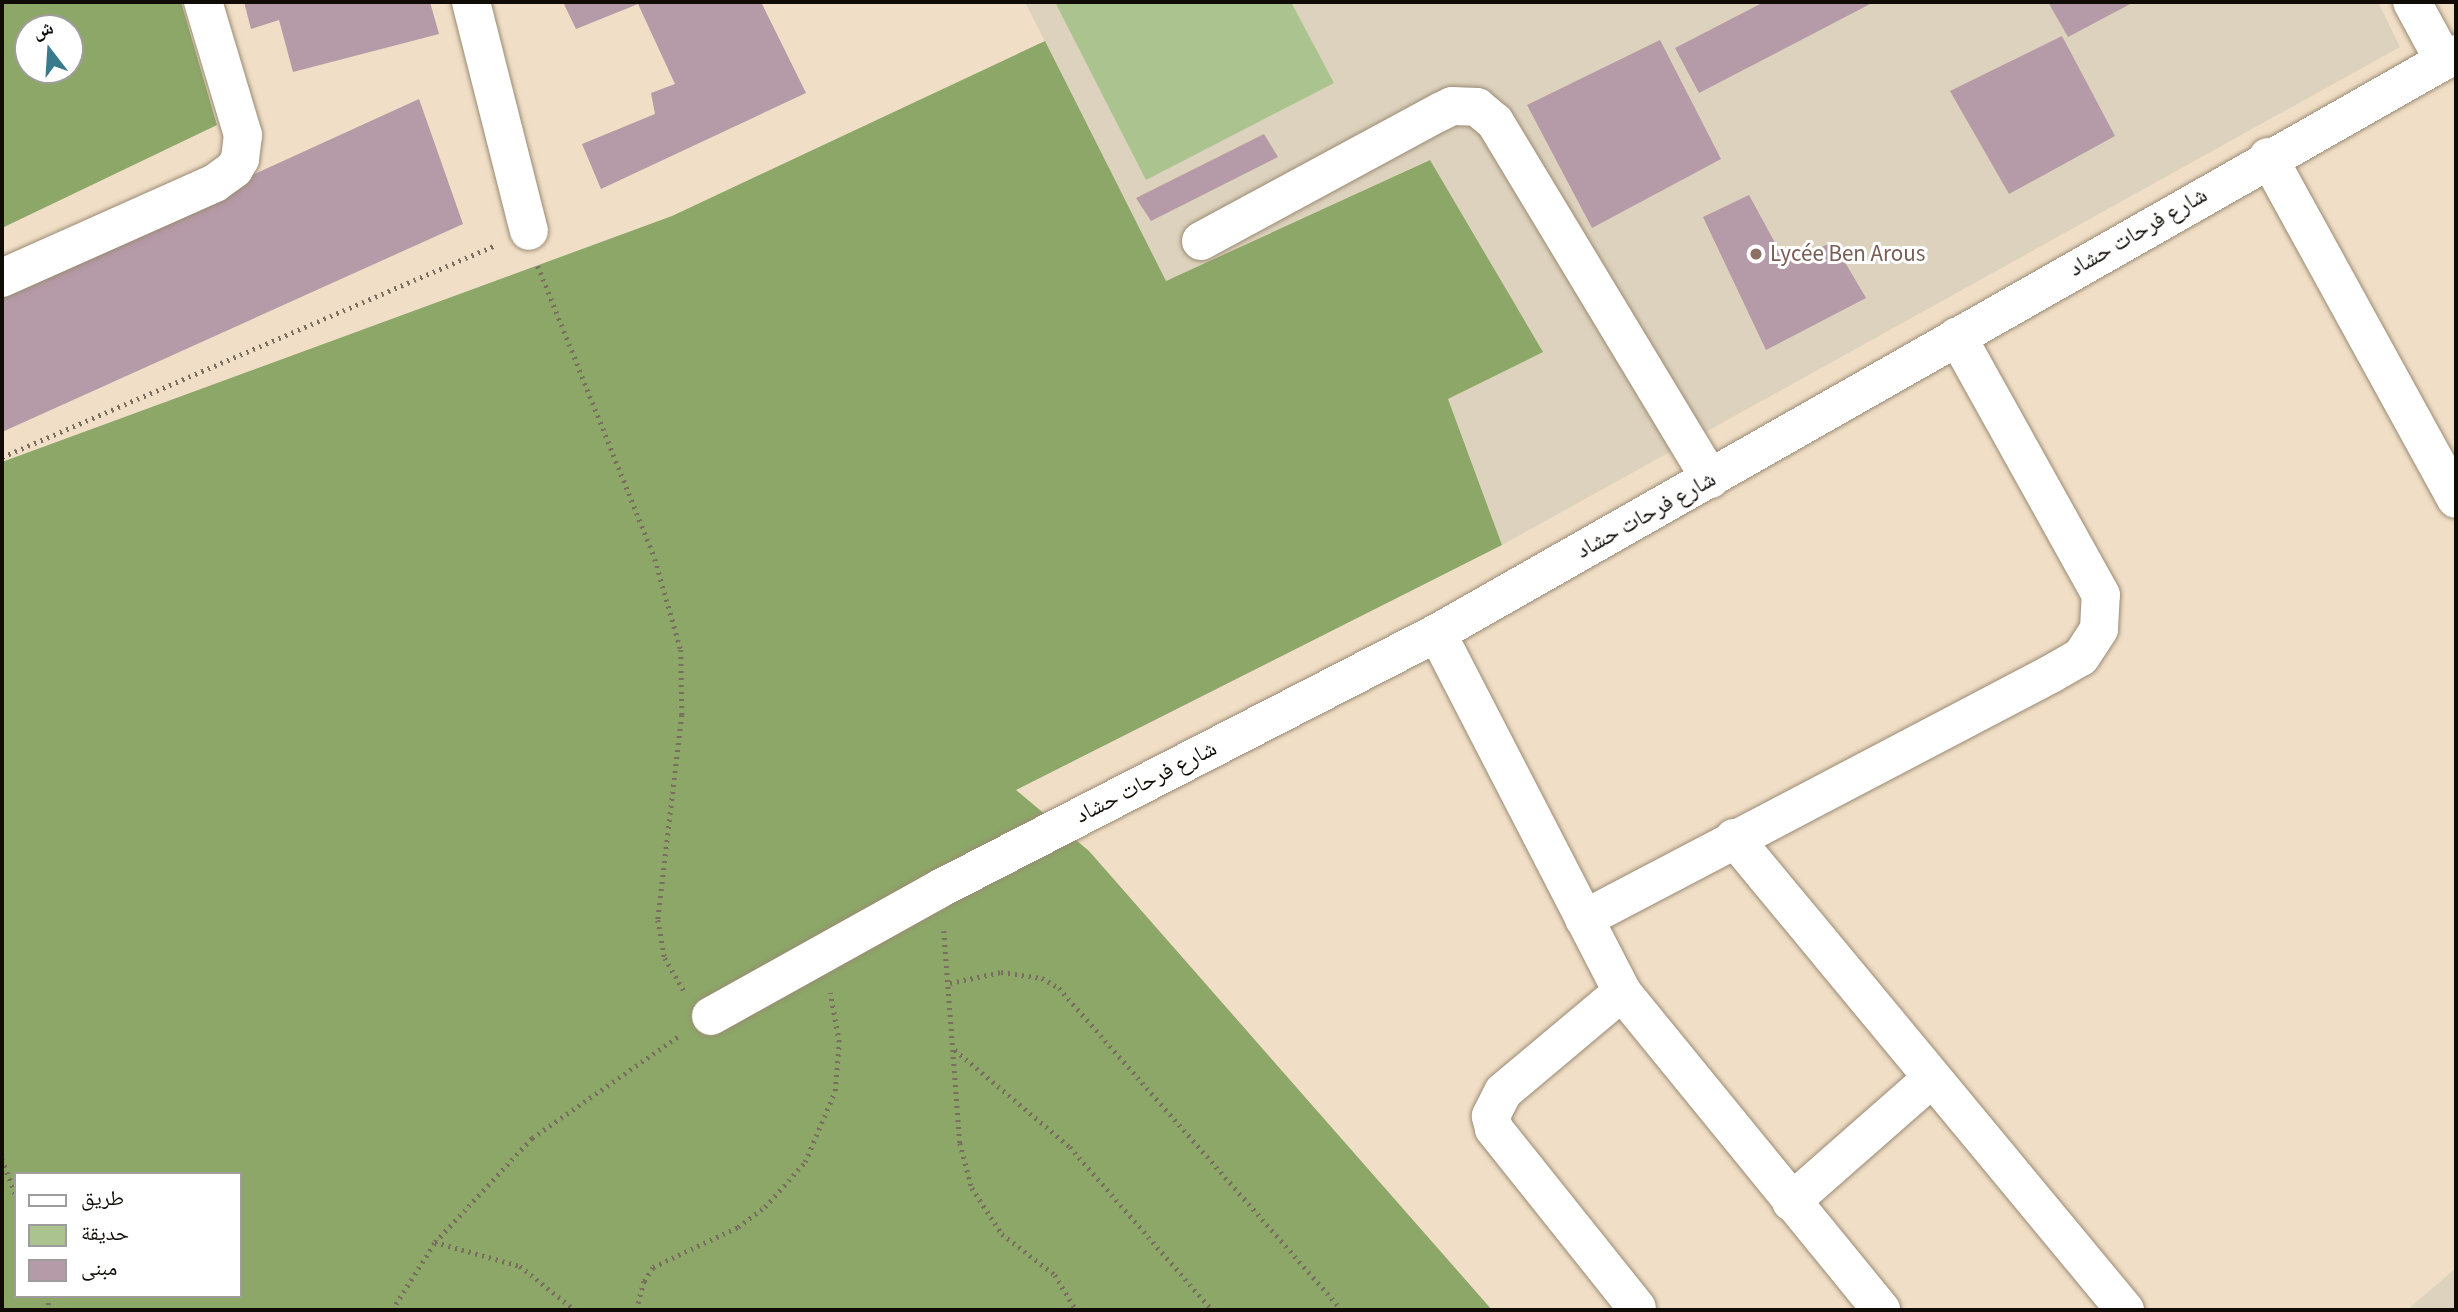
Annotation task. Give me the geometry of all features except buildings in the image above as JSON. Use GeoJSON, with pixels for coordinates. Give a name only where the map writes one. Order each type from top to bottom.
{"type":"FeatureCollection","features":[{"type":"Feature","properties":{"kind":"street"},"geometry":{"type":"LineString","coordinates":[[2,278],[215,183],[234,169],[240,159],[243,135],[203,2]]}},
{"type":"Feature","properties":{"kind":"street"},"geometry":{"type":"LineString","coordinates":[[471,2],[528,231]]}},
{"type":"Feature","properties":{"kind":"street"},"geometry":{"type":"LineString","coordinates":[[2412,2],[2450,57]]}},
{"type":"Feature","properties":{"kind":"street","name":"شارع فرحات حشاد"},"geometry":{"type":"LineString","coordinates":[[711,1016],[939,889],[1437,633],[2268,158],[2450,57]]}},
{"type":"Feature","properties":{"kind":"street"},"geometry":{"type":"LineString","coordinates":[[1201,241],[1440,111],[1452,106],[1477,107],[1495,122],[1710,479]]}},
{"type":"Feature","properties":{"kind":"street"},"geometry":{"type":"LineString","coordinates":[[2268,158],[2456,499]]}},
{"type":"Feature","properties":{"kind":"street"},"geometry":{"type":"LineString","coordinates":[[1584,919],[2081,657],[2099,629],[2101,595],[1957,336]]}},
{"type":"Feature","properties":{"kind":"street"},"geometry":{"type":"LineString","coordinates":[[1437,633],[1622,992],[1791,1202],[1868,1306]]}},
{"type":"Feature","properties":{"kind":"street"},"geometry":{"type":"LineString","coordinates":[[1734,838],[2125,1310]]}},
{"type":"Feature","properties":{"kind":"street"},"geometry":{"type":"LineString","coordinates":[[1622,992],[1503,1091],[1491,1116],[1494,1129],[1637,1308]]}},
{"type":"Feature","properties":{"kind":"street"},"geometry":{"type":"LineString","coordinates":[[1791,1202],[1931,1079]]}},
{"type":"Feature","properties":{"kind":"path"},"geometry":{"type":"LineString","coordinates":[[2,457],[528,231],[655,559],[681,650],[682,715],[658,920],[665,958],[686,994],[711,1016],[532,1138],[435,1242],[392,1310]]}},
{"type":"Feature","properties":{"kind":"path"},"geometry":{"type":"LineString","coordinates":[[939,889],[950,984],[960,1143],[972,1188],[1002,1234],[1055,1275],[1076,1310]]}},
{"type":"Feature","properties":{"kind":"path"},"geometry":{"type":"LineString","coordinates":[[636,1310],[653,1268],[666,1258],[738,1227],[765,1207],[818,1139],[838,1066],[839,1042],[824,954]]}},
{"type":"Feature","properties":{"kind":"path"},"geometry":{"type":"LineString","coordinates":[[950,984],[1001,972],[1042,978],[1059,988],[1342,1310]]}},
{"type":"Feature","properties":{"kind":"path"},"geometry":{"type":"LineString","coordinates":[[954,1049],[1070,1147],[1212,1310]]}},
{"type":"Feature","properties":{"kind":"path"},"geometry":{"type":"LineString","coordinates":[[2,1159],[14,1191]]}},
{"type":"Feature","properties":{"kind":"path"},"geometry":{"type":"LineString","coordinates":[[435,1242],[520,1266],[575,1310]]}},
{"type":"Feature","properties":{"kind":"shaded area","name":"Lycée Ben Arous"},"geometry":{"type":"Polygon","coordinates":[[[1025,2],[2378,2],[2400,47],[1502,545],[1448,399],[1542,352],[1429,160],[1166,281],[1025,2]]]}},
{"type":"Feature","properties":{"kind":"shaded area"},"geometry":{"type":"Polygon","coordinates":[[[2456,1268],[2456,1310],[2407,1310],[2456,1268]]]}},
{"type":"Feature","properties":{"kind":"green space"},"geometry":{"type":"Polygon","coordinates":[[[2,2],[181,2],[217,125],[2,228],[2,2]]]}},
{"type":"Feature","properties":{"kind":"green space"},"geometry":{"type":"Polygon","coordinates":[[[1055,2],[1291,2],[1334,83],[1146,180],[1055,2]]]}},
{"type":"Feature","properties":{"kind":"green space"},"geometry":{"type":"Polygon","coordinates":[[[1045,41],[1166,281],[1430,160],[1543,352],[1448,399],[1502,545],[1016,790],[1089,851],[1492,1310],[2,1310],[2,462],[672,216],[1045,41]]]}},
{"type":"Feature","properties":{"kind":"place","name":"Lycée Ben Arous"},"geometry":{"type":"Point","coordinates":[1756,254]}}]}
